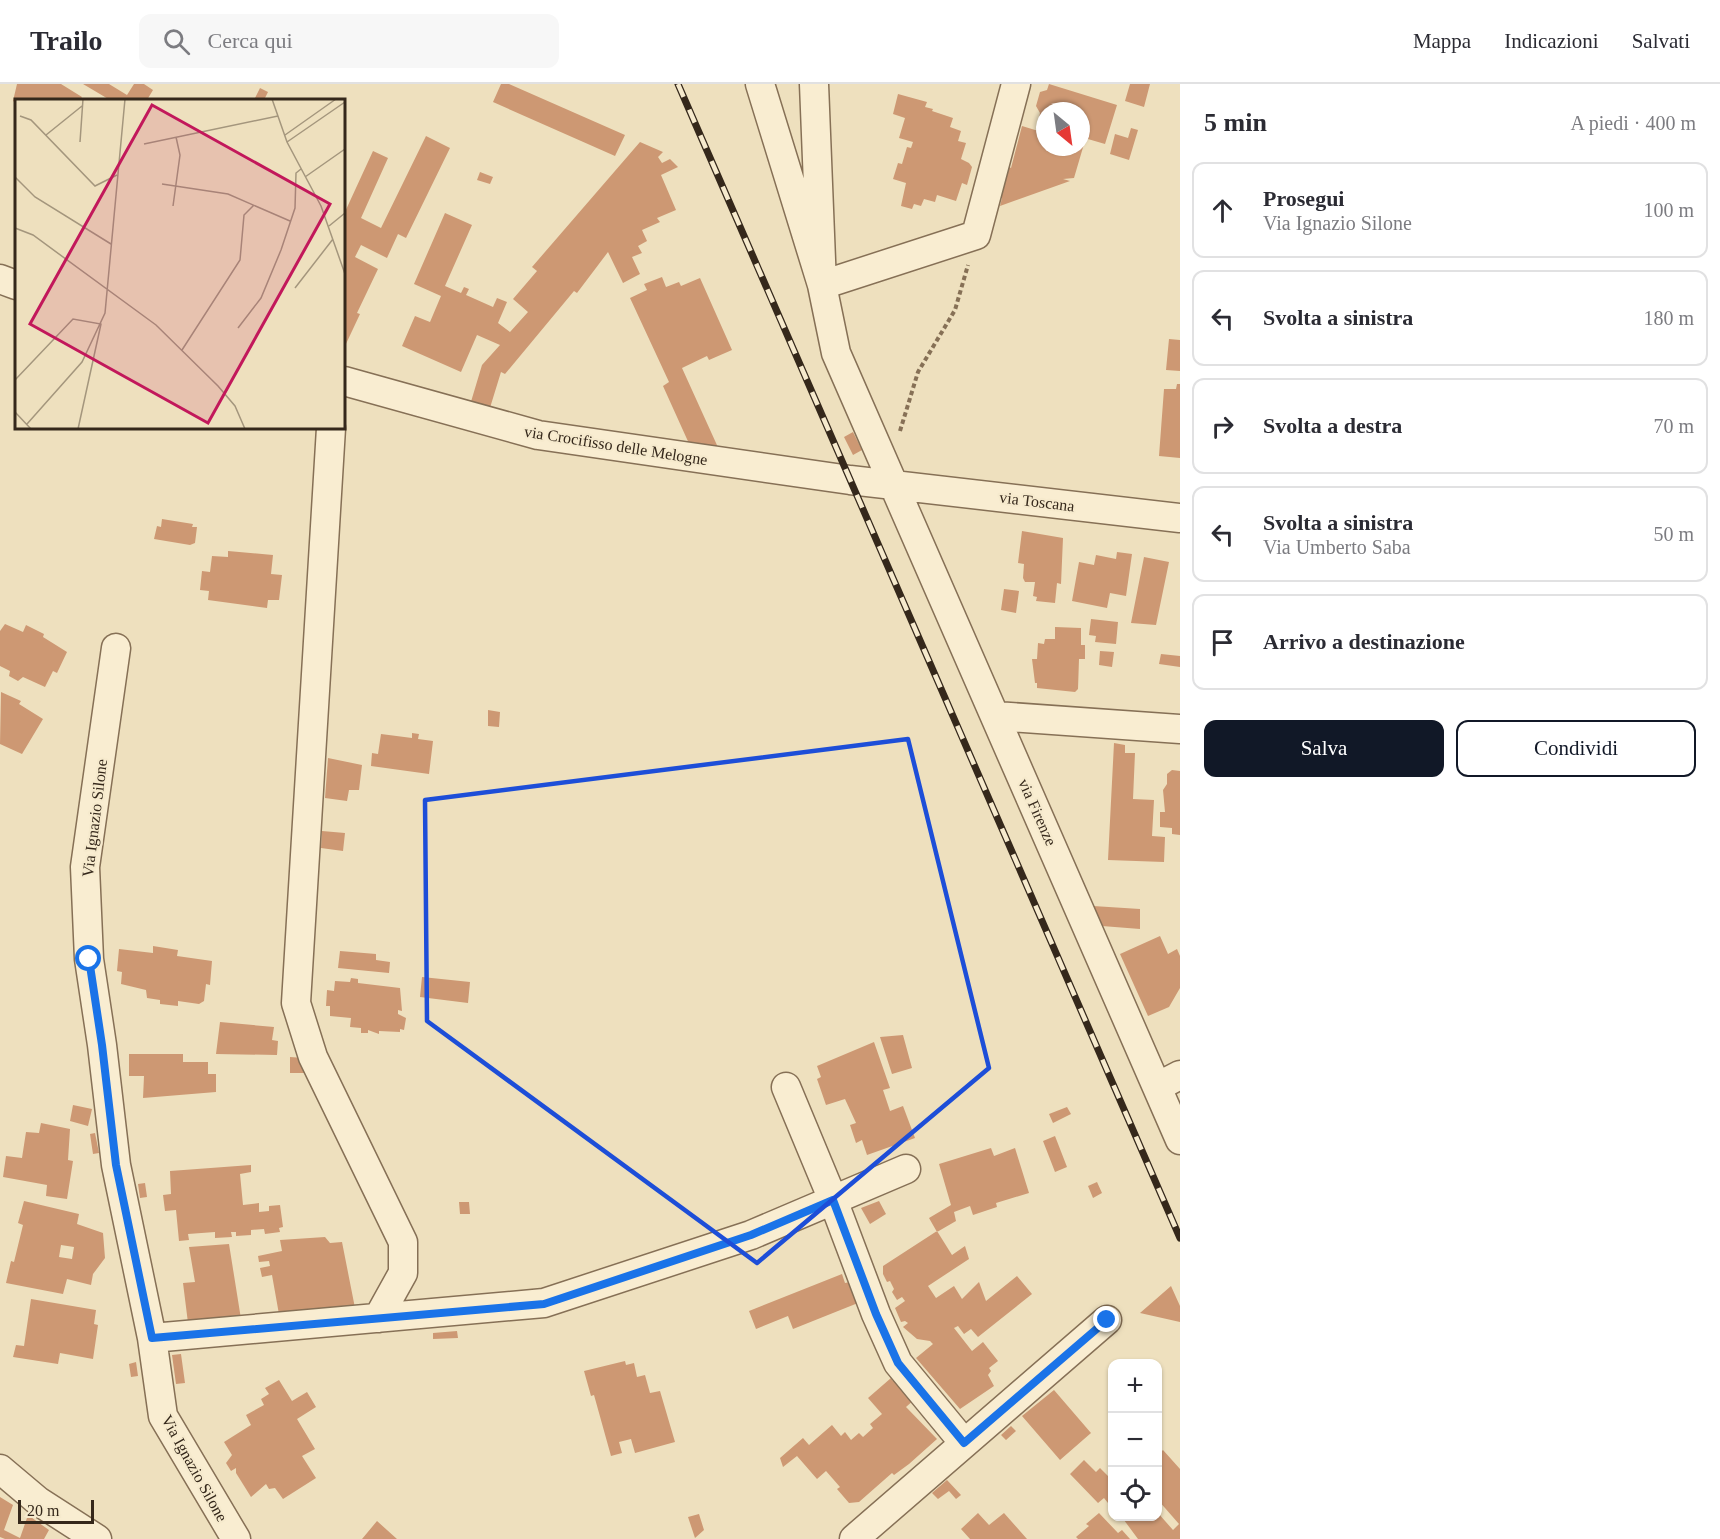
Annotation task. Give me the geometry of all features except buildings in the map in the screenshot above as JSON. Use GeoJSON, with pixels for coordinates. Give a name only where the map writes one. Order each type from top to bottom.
{"type":"FeatureCollection","features":[{"type":"Feature","properties":{"kind":"street"},"geometry":{"type":"LineString","coordinates":[[760,84],[822,285]]}},
{"type":"Feature","properties":{"kind":"street"},"geometry":{"type":"LineString","coordinates":[[814,84],[822,285]]}},
{"type":"Feature","properties":{"kind":"street"},"geometry":{"type":"LineString","coordinates":[[822,285],[976,235],[1016,84]]}},
{"type":"Feature","properties":{"kind":"street"},"geometry":{"type":"LineString","coordinates":[[0,279],[15,285]]}},
{"type":"Feature","properties":{"kind":"street","name":"via Firenze"},"geometry":{"type":"LineString","coordinates":[[822,285],[836,352],[996,717],[1169,1081],[1180,1140]]}},
{"type":"Feature","properties":{"kind":"street","name":"via Crocifisso delle Melogne"},"geometry":{"type":"LineString","coordinates":[[345,381],[538,435],[894,485]]}},
{"type":"Feature","properties":{"kind":"street"},"geometry":{"type":"LineString","coordinates":[[331,429],[296,1003],[313,1057],[403,1242],[403,1273],[378,1318]]}},
{"type":"Feature","properties":{"kind":"street","name":"via Toscana"},"geometry":{"type":"LineString","coordinates":[[894,485],[1180,518]]}},
{"type":"Feature","properties":{"kind":"street","name":"Via Ignazio Silone"},"geometry":{"type":"LineString","coordinates":[[116,648],[85,867],[89,959],[116,1165],[152,1338],[163,1416],[236,1539]]}},
{"type":"Feature","properties":{"kind":"street"},"geometry":{"type":"LineString","coordinates":[[996,717],[1180,729]]}},
{"type":"Feature","properties":{"kind":"street"},"geometry":{"type":"LineString","coordinates":[[786,1087],[833,1200],[876,1314],[898,1363],[964,1443]]}},
{"type":"Feature","properties":{"kind":"street"},"geometry":{"type":"LineString","coordinates":[[152,1338],[544,1304],[751,1235],[906,1168]]}},
{"type":"Feature","properties":{"kind":"street"},"geometry":{"type":"LineString","coordinates":[[854,1539],[1107,1320]]}},
{"type":"Feature","properties":{"kind":"street"},"geometry":{"type":"LineString","coordinates":[[0,1468],[38,1501],[97,1539]]}},
{"type":"Feature","properties":{"kind":"path"},"geometry":{"type":"LineString","coordinates":[[900,437],[918,372],[955,310],[976,235]]}},
{"type":"Feature","properties":{"kind":"highlighted area"},"geometry":{"type":"Polygon","coordinates":[[[908,739],[989,1068],[757,1263],[427,1021],[425,800],[908,739]]]}},
{"type":"Feature","properties":{"kind":"railway"},"geometry":{"type":"LineString","coordinates":[[678,84],[1180,1238]]}},
{"type":"Feature","properties":{"kind":"route"},"geometry":{"type":"LineString","coordinates":[[89,959],[116,1165],[152,1338],[544,1304],[751,1235],[833,1200],[876,1314],[898,1363],[964,1443],[1107,1320]]}}]}
